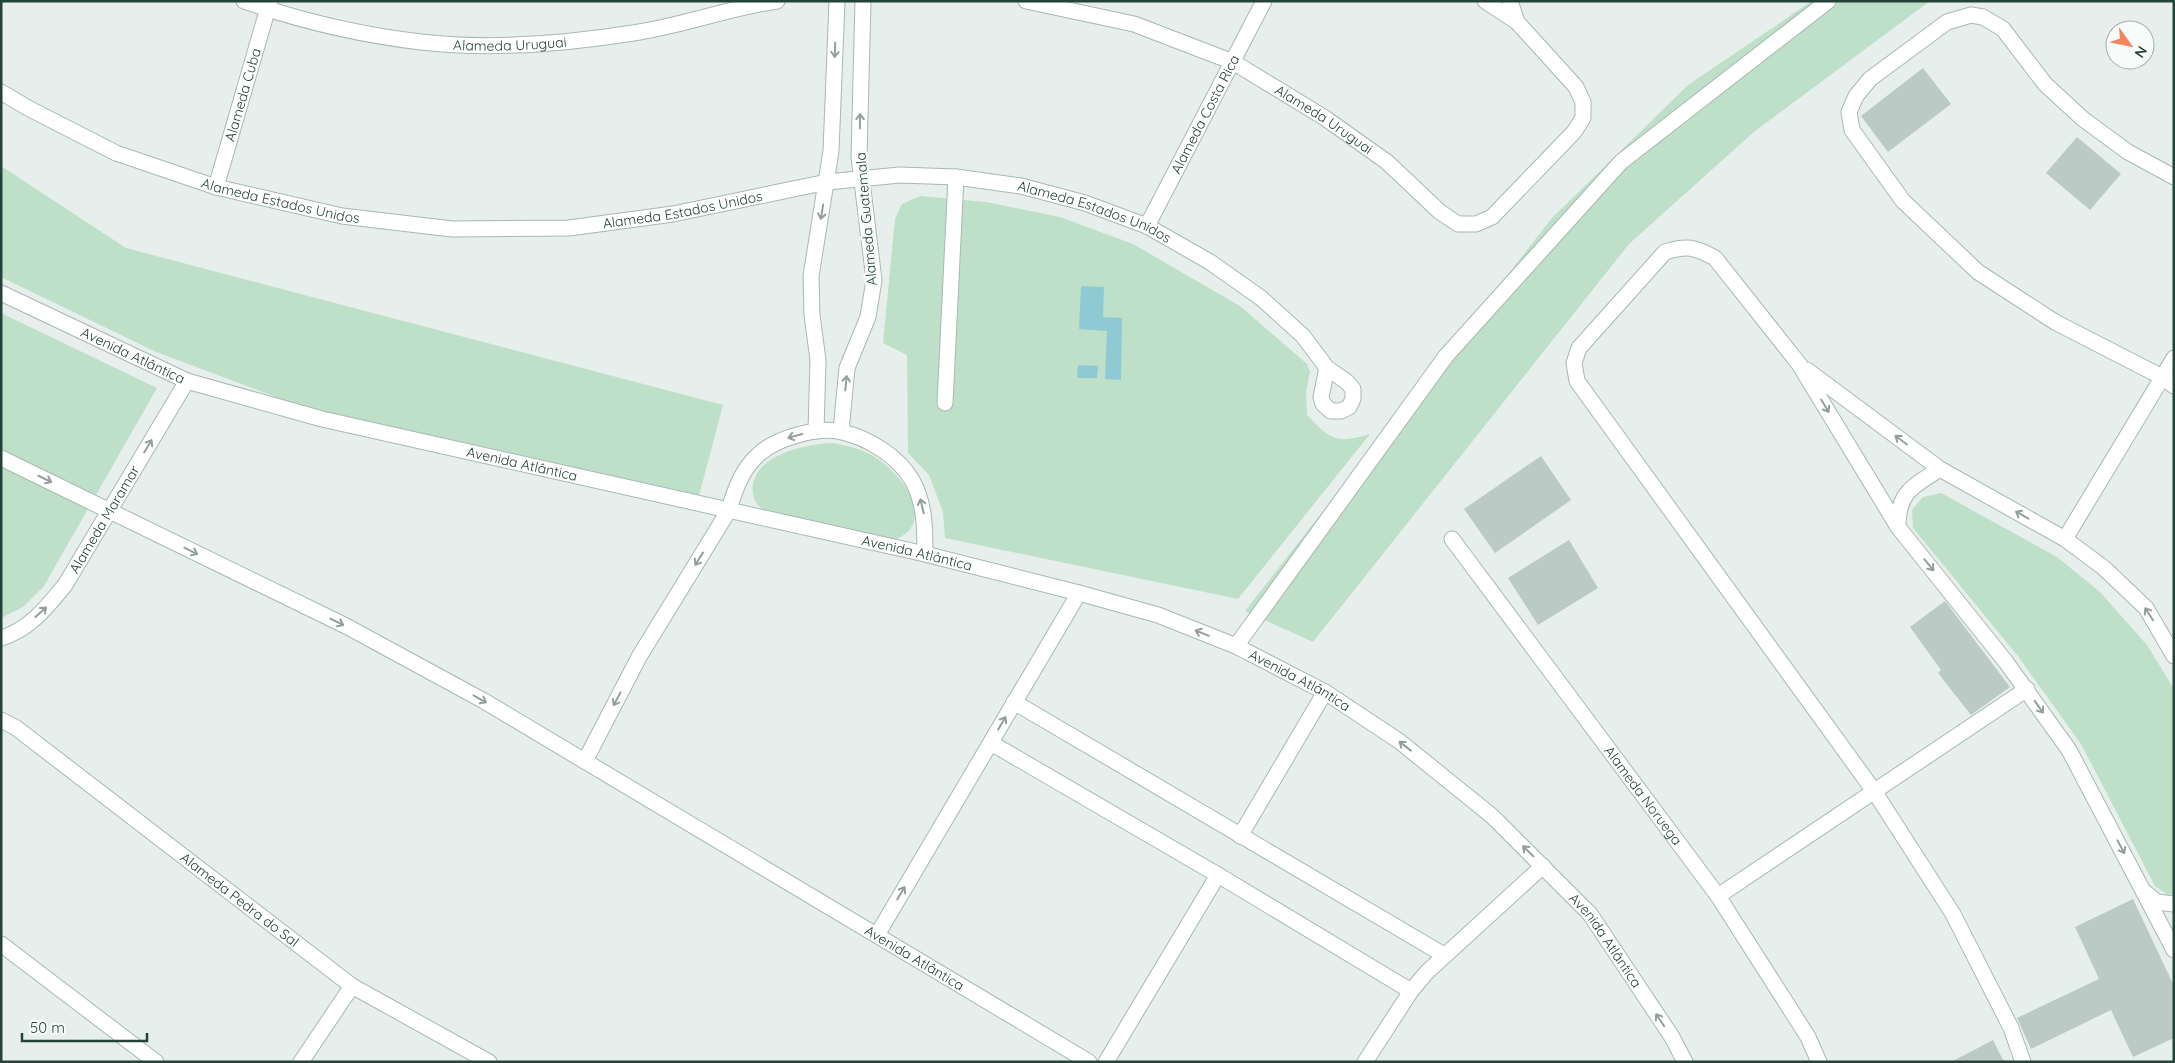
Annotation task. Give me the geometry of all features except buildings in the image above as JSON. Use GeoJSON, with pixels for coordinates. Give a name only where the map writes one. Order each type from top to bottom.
{"type":"FeatureCollection","features":[{"type":"Feature","properties":{"kind":"street","name":"Alameda Uruguai"},"geometry":{"type":"LineString","coordinates":[[244,1],[269,5],[356,32],[422,42],[489,45],[562,42],[635,33],[777,1]]}},
{"type":"Feature","properties":{"kind":"street"},"geometry":{"type":"LineString","coordinates":[[816,431],[818,360],[812,315],[811,276],[831,150],[837,1]]}},
{"type":"Feature","properties":{"kind":"street","name":"Alameda Guatemala"},"geometry":{"type":"LineString","coordinates":[[841,431],[847,368],[868,317],[874,280],[860,157],[864,1]]}},
{"type":"Feature","properties":{"kind":"street","name":"Alameda Uruguai"},"geometry":{"type":"LineString","coordinates":[[1026,1],[1134,24],[1233,62],[1333,123],[1387,162],[1440,212],[1458,224],[1476,224],[1492,218],[1574,132],[1583,118],[1584,102],[1576,87],[1517,22]]}},
{"type":"Feature","properties":{"kind":"street","name":"Alameda Costa Rica"},"geometry":{"type":"LineString","coordinates":[[1147,226],[1264,1]]}},
{"type":"Feature","properties":{"kind":"street"},"geometry":{"type":"LineString","coordinates":[[1486,1],[1517,22]]}},
{"type":"Feature","properties":{"kind":"street"},"geometry":{"type":"LineString","coordinates":[[1510,1],[1517,22]]}},
{"type":"Feature","properties":{"kind":"street"},"geometry":{"type":"LineString","coordinates":[[1236,646],[1446,356],[1621,162],[1828,1]]}},
{"type":"Feature","properties":{"kind":"street","name":"Alameda Cuba"},"geometry":{"type":"LineString","coordinates":[[216,187],[269,5]]}},
{"type":"Feature","properties":{"kind":"street"},"geometry":{"type":"LineString","coordinates":[[2168,382],[2054,322],[1978,272],[1903,202],[1852,130],[1849,112],[1856,96],[1870,79],[1947,22],[1971,15],[1983,17],[2003,29],[2045,84],[2083,119],[2128,152],[2174,177]]}},
{"type":"Feature","properties":{"kind":"street","name":"Alameda Estados Unidos"},"geometry":{"type":"LineString","coordinates":[[1,92],[116,154],[216,187],[351,217],[452,229],[569,228],[673,214],[827,182],[900,175],[956,177],[1021,186],[1085,203],[1147,226],[1210,262],[1261,298],[1303,336],[1328,368]]}},
{"type":"Feature","properties":{"kind":"street"},"geometry":{"type":"LineString","coordinates":[[946,403],[956,177]]}},
{"type":"Feature","properties":{"kind":"street"},"geometry":{"type":"LineString","coordinates":[[2023,1062],[2011,1028],[1953,914],[1874,791],[1577,381],[1574,363],[1579,348],[1665,252],[1681,247],[1698,249],[1715,258],[1799,364],[1898,527],[2027,689],[2069,750],[2174,950]]}},
{"type":"Feature","properties":{"kind":"street","name":"Avenida Atlântica"},"geometry":{"type":"LineString","coordinates":[[1,293],[187,381],[322,419],[925,554],[1158,615],[1236,646],[1325,692],[1399,741],[1492,816],[1590,914],[1672,1037],[1685,1062]]}},
{"type":"Feature","properties":{"kind":"street"},"geometry":{"type":"LineString","coordinates":[[2065,539],[2168,382],[2174,358]]}},
{"type":"Feature","properties":{"kind":"street"},"geometry":{"type":"LineString","coordinates":[[1799,364],[1940,469],[2065,539],[2104,568],[2146,608],[2174,656]]}},
{"type":"Feature","properties":{"kind":"street","name":"Alameda Maramar"},"geometry":{"type":"LineString","coordinates":[[1,638],[16,634],[45,610],[65,585],[187,381]]}},
{"type":"Feature","properties":{"kind":"street"},"geometry":{"type":"LineString","coordinates":[[584,761],[639,657],[729,510],[734,492],[744,470],[760,453],[786,439],[816,431],[841,431],[869,442],[892,456],[912,479],[922,503],[925,554]]}},
{"type":"Feature","properties":{"kind":"street","name":"Avenida Atlântica"},"geometry":{"type":"LineString","coordinates":[[1,458],[346,626],[484,701],[1089,1062]]}},
{"type":"Feature","properties":{"kind":"street"},"geometry":{"type":"LineString","coordinates":[[1898,527],[1898,510],[1906,493],[1940,469]]}},
{"type":"Feature","properties":{"kind":"street","name":"Alameda Noruega"},"geometry":{"type":"LineString","coordinates":[[1452,539],[1718,896],[1808,1037],[1819,1062]]}},
{"type":"Feature","properties":{"kind":"street"},"geometry":{"type":"LineString","coordinates":[[876,935],[1079,593]]}},
{"type":"Feature","properties":{"kind":"street"},"geometry":{"type":"LineString","coordinates":[[1718,896],[2027,689]]}},
{"type":"Feature","properties":{"kind":"street"},"geometry":{"type":"LineString","coordinates":[[1240,836],[1325,692]]}},
{"type":"Feature","properties":{"kind":"street"},"geometry":{"type":"LineString","coordinates":[[1014,702],[1444,955]]}},
{"type":"Feature","properties":{"kind":"street","name":"Alameda Pedra do Sal"},"geometry":{"type":"LineString","coordinates":[[1,720],[15,727],[352,986],[488,1062]]}},
{"type":"Feature","properties":{"kind":"street"},"geometry":{"type":"LineString","coordinates":[[990,743],[1218,875],[1411,992]]}},
{"type":"Feature","properties":{"kind":"street"},"geometry":{"type":"LineString","coordinates":[[1365,1062],[1411,992],[1444,955],[1543,866]]}},
{"type":"Feature","properties":{"kind":"street"},"geometry":{"type":"LineString","coordinates":[[1106,1062],[1218,875]]}},
{"type":"Feature","properties":{"kind":"street"},"geometry":{"type":"LineString","coordinates":[[2145,892],[2157,902],[2174,904]]}},
{"type":"Feature","properties":{"kind":"street"},"geometry":{"type":"LineString","coordinates":[[1,944],[156,1062]]}},
{"type":"Feature","properties":{"kind":"street"},"geometry":{"type":"LineString","coordinates":[[301,1062],[352,986]]}},
{"type":"Feature","properties":{"kind":"green space"},"geometry":{"type":"Polygon","coordinates":[[[1812,1],[1930,1],[1755,131],[1629,244],[1313,642],[1245,611],[1552,218],[1688,85],[1812,1]]]}},
{"type":"Feature","properties":{"kind":"green space"},"geometry":{"type":"Polygon","coordinates":[[[1,166],[126,248],[723,405],[699,496],[305,408],[154,351],[1,277],[1,166]]]}},
{"type":"Feature","properties":{"kind":"green space"},"geometry":{"type":"Polygon","coordinates":[[[920,196],[986,202],[1060,217],[1133,244],[1240,306],[1307,364],[1310,372],[1306,392],[1307,415],[1322,430],[1335,438],[1341,439],[1370,434],[1238,599],[945,538],[943,512],[929,475],[908,453],[907,355],[883,343],[895,219],[902,204],[920,196]]]}},
{"type":"Feature","properties":{"kind":"green space"},"geometry":{"type":"Polygon","coordinates":[[[1,313],[157,388],[44,586],[23,607],[1,618],[1,313]]]}},
{"type":"Feature","properties":{"kind":"green space"},"geometry":{"type":"Polygon","coordinates":[[[832,443],[868,453],[884,463],[904,484],[915,509],[914,521],[908,531],[895,540],[768,515],[757,504],[753,495],[753,485],[757,474],[773,458],[797,449],[832,443]]]}},
{"type":"Feature","properties":{"kind":"green space"},"geometry":{"type":"Polygon","coordinates":[[[1941,493],[2057,557],[2100,592],[2147,645],[2174,689],[2174,894],[2168,895],[2155,886],[2081,744],[2017,655],[1913,528],[1912,510],[1923,497],[1941,493]]]}},
{"type":"Feature","properties":{"kind":"water"},"geometry":{"type":"Polygon","coordinates":[[[1081,286],[1104,287],[1103,317],[1122,318],[1121,380],[1105,379],[1107,331],[1079,329],[1081,286]]]}},
{"type":"Feature","properties":{"kind":"water"},"geometry":{"type":"Polygon","coordinates":[[[1078,365],[1098,366],[1097,378],[1077,378],[1078,365]]]}}]}
